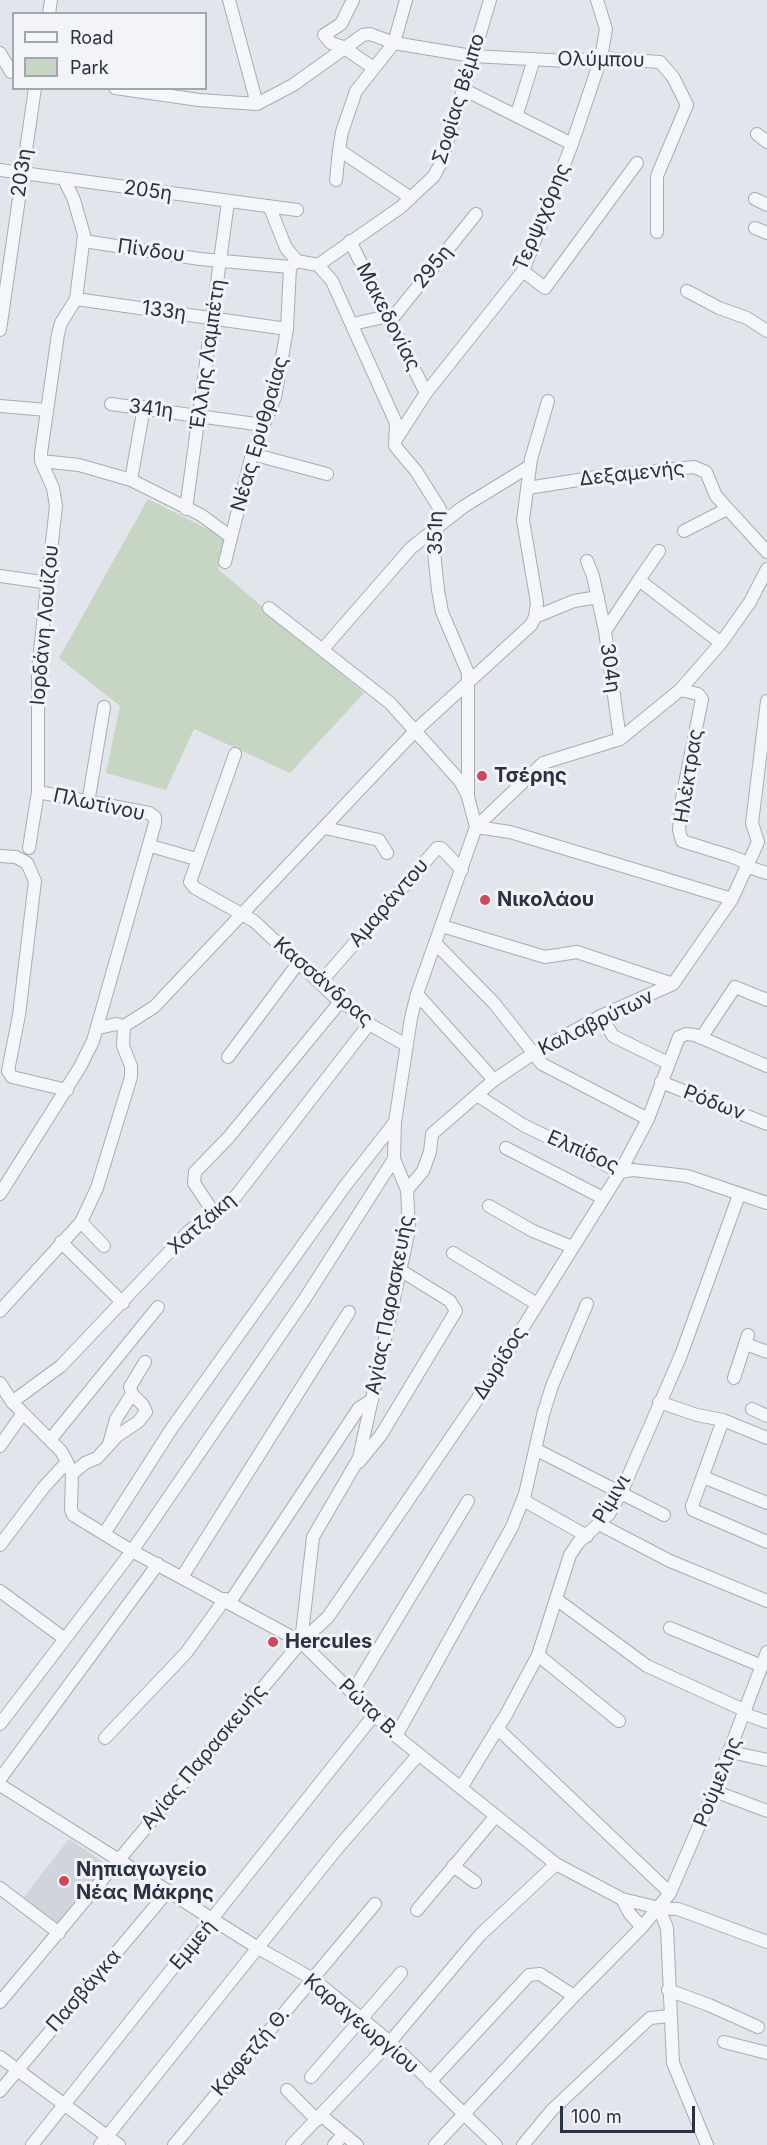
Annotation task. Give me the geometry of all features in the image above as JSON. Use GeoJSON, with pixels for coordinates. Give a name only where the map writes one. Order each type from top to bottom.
{"type":"FeatureCollection","features":[{"type":"Feature","properties":{"kind":"street"},"geometry":{"type":"LineString","coordinates":[[229,0],[256,104]]}},
{"type":"Feature","properties":{"kind":"street"},"geometry":{"type":"LineString","coordinates":[[353,0],[340,24],[324,35],[331,43],[343,47],[372,67]]}},
{"type":"Feature","properties":{"kind":"street"},"geometry":{"type":"LineString","coordinates":[[336,180],[339,150],[350,103],[372,67],[394,43],[406,0]]}},
{"type":"Feature","properties":{"kind":"street","name":"Σοφίας Βέμπο"},"geometry":{"type":"LineString","coordinates":[[318,265],[411,198],[439,168],[490,0]]}},
{"type":"Feature","properties":{"kind":"street","name":"Τερψιχόρης"},"geometry":{"type":"LineString","coordinates":[[397,438],[426,393],[523,271],[572,144],[601,58],[606,28],[597,0]]}},
{"type":"Feature","properties":{"kind":"street"},"geometry":{"type":"LineString","coordinates":[[130,90],[199,100],[256,104],[293,85],[343,47],[363,35],[370,34],[394,43]]}},
{"type":"Feature","properties":{"kind":"street","name":"Ολύμπου"},"geometry":{"type":"LineString","coordinates":[[394,43],[472,56],[568,61],[601,58],[660,62],[667,68],[686,101],[686,109],[656,181],[657,232]]}},
{"type":"Feature","properties":{"kind":"street"},"geometry":{"type":"LineString","coordinates":[[0,53],[8,72]]}},
{"type":"Feature","properties":{"kind":"street"},"geometry":{"type":"LineString","coordinates":[[517,114],[534,59]]}},
{"type":"Feature","properties":{"kind":"street"},"geometry":{"type":"LineString","coordinates":[[463,89],[517,114],[572,144]]}},
{"type":"Feature","properties":{"kind":"street","name":"203η"},"geometry":{"type":"LineString","coordinates":[[0,330],[5,258],[22,173],[35,90]]}},
{"type":"Feature","properties":{"kind":"street"},"geometry":{"type":"LineString","coordinates":[[339,150],[411,198]]}},
{"type":"Feature","properties":{"kind":"street"},"geometry":{"type":"LineString","coordinates":[[523,271],[545,288],[637,163]]}},
{"type":"Feature","properties":{"kind":"street","name":"205η"},"geometry":{"type":"LineString","coordinates":[[0,170],[297,210]]}},
{"type":"Feature","properties":{"kind":"street"},"geometry":{"type":"LineString","coordinates":[[64,179],[74,200],[84,241],[76,299],[61,323],[58,334],[41,461],[79,465],[131,480],[156,491],[231,537]]}},
{"type":"Feature","properties":{"kind":"street"},"geometry":{"type":"LineString","coordinates":[[755,199],[767,205]]}},
{"type":"Feature","properties":{"kind":"street","name":"Έλλης Λαμπέτη"},"geometry":{"type":"LineString","coordinates":[[186,509],[228,202]]}},
{"type":"Feature","properties":{"kind":"street"},"geometry":{"type":"LineString","coordinates":[[270,208],[294,264],[318,265]]}},
{"type":"Feature","properties":{"kind":"street","name":"295η"},"geometry":{"type":"LineString","coordinates":[[389,318],[476,214]]}},
{"type":"Feature","properties":{"kind":"street","name":"Πίνδου"},"geometry":{"type":"LineString","coordinates":[[84,241],[220,260],[294,264]]}},
{"type":"Feature","properties":{"kind":"street","name":"Μακεδονίας"},"geometry":{"type":"LineString","coordinates":[[350,241],[426,393]]}},
{"type":"Feature","properties":{"kind":"street","name":"Νέας Ερυθραίας"},"geometry":{"type":"LineString","coordinates":[[225,562],[252,454],[275,397],[287,329],[294,264]]}},
{"type":"Feature","properties":{"kind":"street","name":"351η"},"geometry":{"type":"LineString","coordinates":[[318,265],[329,274],[396,423],[398,450],[416,471],[440,509],[434,552],[440,602],[468,680],[468,796],[476,827]]}},
{"type":"Feature","properties":{"kind":"street"},"geometry":{"type":"LineString","coordinates":[[687,291],[719,308],[747,318],[767,331]]}},
{"type":"Feature","properties":{"kind":"street","name":"133η"},"geometry":{"type":"LineString","coordinates":[[76,299],[287,329]]}},
{"type":"Feature","properties":{"kind":"street"},"geometry":{"type":"LineString","coordinates":[[353,324],[389,318]]}},
{"type":"Feature","properties":{"kind":"street"},"geometry":{"type":"LineString","coordinates":[[536,617],[537,603],[532,565],[523,525],[530,466],[548,400]]}},
{"type":"Feature","properties":{"kind":"street","name":"341η"},"geometry":{"type":"LineString","coordinates":[[111,404],[263,425]]}},
{"type":"Feature","properties":{"kind":"street"},"geometry":{"type":"LineString","coordinates":[[0,406],[47,410]]}},
{"type":"Feature","properties":{"kind":"street"},"geometry":{"type":"LineString","coordinates":[[131,480],[144,407]]}},
{"type":"Feature","properties":{"kind":"street"},"geometry":{"type":"LineString","coordinates":[[252,454],[327,474]]}},
{"type":"Feature","properties":{"kind":"street","name":"Ιορδάνη Λουίζου"},"geometry":{"type":"LineString","coordinates":[[29,848],[38,792],[38,669],[57,506],[53,488],[41,461]]}},
{"type":"Feature","properties":{"kind":"street"},"geometry":{"type":"LineString","coordinates":[[323,649],[395,565],[437,525],[530,466]]}},
{"type":"Feature","properties":{"kind":"street","name":"Δεξαμενής"},"geometry":{"type":"LineString","coordinates":[[528,488],[603,476],[694,467],[701,469],[710,478],[716,496],[767,552]]}},
{"type":"Feature","properties":{"kind":"street"},"geometry":{"type":"LineString","coordinates":[[684,531],[727,509]]}},
{"type":"Feature","properties":{"kind":"street"},"geometry":{"type":"LineString","coordinates":[[605,631],[659,551]]}},
{"type":"Feature","properties":{"kind":"street","name":"304η"},"geometry":{"type":"LineString","coordinates":[[587,561],[605,631],[620,738]]}},
{"type":"Feature","properties":{"kind":"street","name":"Αγίας Παρασκευής"},"geometry":{"type":"LineString","coordinates":[[0,2002],[59,1933],[117,1859],[301,1642],[313,1537],[355,1466],[372,1400],[409,1230],[407,1190],[394,1159],[395,1122],[406,1045],[417,994],[476,827],[543,764],[620,738],[680,690],[721,643],[750,602],[767,569]]}},
{"type":"Feature","properties":{"kind":"street"},"geometry":{"type":"LineString","coordinates":[[0,576],[49,583]]}},
{"type":"Feature","properties":{"kind":"street"},"geometry":{"type":"LineString","coordinates":[[639,580],[721,643]]}},
{"type":"Feature","properties":{"kind":"street"},"geometry":{"type":"LineString","coordinates":[[99,1028],[116,1024],[124,1026],[154,1007],[416,730],[522,633],[536,617],[574,601],[598,597]]}},
{"type":"Feature","properties":{"kind":"street"},"geometry":{"type":"LineString","coordinates":[[269,608],[390,703],[460,781],[468,796]]}},
{"type":"Feature","properties":{"kind":"street","name":"Ηλέκτρας"},"geometry":{"type":"LineString","coordinates":[[680,690],[698,694],[702,699],[682,798],[680,835],[687,844],[741,860],[748,867]]}},
{"type":"Feature","properties":{"kind":"street"},"geometry":{"type":"LineString","coordinates":[[762,841],[753,823],[762,774],[767,701]]}},
{"type":"Feature","properties":{"kind":"street"},"geometry":{"type":"LineString","coordinates":[[88,803],[104,707]]}},
{"type":"Feature","properties":{"kind":"street"},"geometry":{"type":"LineString","coordinates":[[0,1194],[67,1090],[99,1028],[151,846],[196,859],[235,754]]}},
{"type":"Feature","properties":{"kind":"street","name":"Πλωτίνου"},"geometry":{"type":"LineString","coordinates":[[38,792],[149,813],[154,817],[155,823],[151,846]]}},
{"type":"Feature","properties":{"kind":"street"},"geometry":{"type":"LineString","coordinates":[[476,827],[510,832],[732,899]]}},
{"type":"Feature","properties":{"kind":"street"},"geometry":{"type":"LineString","coordinates":[[325,828],[379,840],[387,853]]}},
{"type":"Feature","properties":{"kind":"street","name":"Καλαβρύτων"},"geometry":{"type":"LineString","coordinates":[[407,1190],[426,1165],[432,1134],[494,1080],[534,1053],[601,1016],[673,984],[732,899],[762,841]]}},
{"type":"Feature","properties":{"kind":"street","name":"Αμαράντου"},"geometry":{"type":"LineString","coordinates":[[320,983],[437,848],[441,848],[462,870]]}},
{"type":"Feature","properties":{"kind":"street"},"geometry":{"type":"LineString","coordinates":[[0,856],[16,857],[27,863],[35,881],[19,1015],[8,1071],[12,1077],[67,1090]]}},
{"type":"Feature","properties":{"kind":"street","name":"Κασσάνδρας"},"geometry":{"type":"LineString","coordinates":[[196,859],[190,882],[195,888],[254,921],[340,1002],[406,1045]]}},
{"type":"Feature","properties":{"kind":"street"},"geometry":{"type":"LineString","coordinates":[[748,867],[767,873]]}},
{"type":"Feature","properties":{"kind":"street"},"geometry":{"type":"LineString","coordinates":[[442,926],[545,957],[577,952],[673,984]]}},
{"type":"Feature","properties":{"kind":"street"},"geometry":{"type":"LineString","coordinates":[[436,944],[494,1003],[542,1064],[648,1119]]}},
{"type":"Feature","properties":{"kind":"street"},"geometry":{"type":"LineString","coordinates":[[228,1057],[299,962]]}},
{"type":"Feature","properties":{"kind":"street"},"geometry":{"type":"LineString","coordinates":[[767,1000],[735,987],[701,1038],[767,1066]]}},
{"type":"Feature","properties":{"kind":"street"},"geometry":{"type":"LineString","coordinates":[[417,994],[494,1080]]}},
{"type":"Feature","properties":{"kind":"street"},"geometry":{"type":"LineString","coordinates":[[214,1213],[194,1183],[195,1172],[228,1138],[340,1002]]}},
{"type":"Feature","properties":{"kind":"street"},"geometry":{"type":"LineString","coordinates":[[601,1016],[613,1036],[668,1063]]}},
{"type":"Feature","properties":{"kind":"street","name":"Χατζάκη"},"geometry":{"type":"LineString","coordinates":[[12,1402],[54,1372],[123,1303],[189,1231],[236,1196],[369,1023]]}},
{"type":"Feature","properties":{"kind":"street"},"geometry":{"type":"LineString","coordinates":[[0,1311],[81,1222],[97,1188],[131,1077],[131,1066],[123,1046],[124,1026]]}},
{"type":"Feature","properties":{"kind":"street","name":"Δωρίδος"},"geometry":{"type":"LineString","coordinates":[[301,1642],[328,1617],[488,1385],[620,1173],[648,1119],[668,1063],[682,1035],[701,1038]]}},
{"type":"Feature","properties":{"kind":"street","name":"Ρόδων"},"geometry":{"type":"LineString","coordinates":[[661,1082],[767,1124]]}},
{"type":"Feature","properties":{"kind":"street","name":"Ελπίδος"},"geometry":{"type":"LineString","coordinates":[[477,1095],[523,1125],[620,1173],[633,1170],[687,1176],[767,1203]]}},
{"type":"Feature","properties":{"kind":"street"},"geometry":{"type":"LineString","coordinates":[[105,1534],[172,1428],[369,1152],[395,1122]]}},
{"type":"Feature","properties":{"kind":"street"},"geometry":{"type":"LineString","coordinates":[[506,1148],[603,1198]]}},
{"type":"Feature","properties":{"kind":"street"},"geometry":{"type":"LineString","coordinates":[[0,1724],[132,1551],[304,1300],[394,1159]]}},
{"type":"Feature","properties":{"kind":"street","name":"Ρίμινι"},"geometry":{"type":"LineString","coordinates":[[461,1788],[538,1655],[570,1555],[578,1543],[599,1524],[621,1493],[681,1355],[739,1195]]}},
{"type":"Feature","properties":{"kind":"street"},"geometry":{"type":"LineString","coordinates":[[489,1206],[533,1231],[572,1247]]}},
{"type":"Feature","properties":{"kind":"street"},"geometry":{"type":"LineString","coordinates":[[81,1222],[104,1246]]}},
{"type":"Feature","properties":{"kind":"street"},"geometry":{"type":"LineString","coordinates":[[61,1242],[123,1303]]}},
{"type":"Feature","properties":{"kind":"street"},"geometry":{"type":"LineString","coordinates":[[453,1253],[537,1304]]}},
{"type":"Feature","properties":{"kind":"street"},"geometry":{"type":"LineString","coordinates":[[355,1466],[381,1435],[456,1311],[450,1301],[400,1270]]}},
{"type":"Feature","properties":{"kind":"street"},"geometry":{"type":"LineString","coordinates":[[396,1736],[512,1527],[523,1500],[552,1386],[588,1304]]}},
{"type":"Feature","properties":{"kind":"street"},"geometry":{"type":"LineString","coordinates":[[50,1440],[158,1307]]}},
{"type":"Feature","properties":{"kind":"street"},"geometry":{"type":"LineString","coordinates":[[182,1577],[349,1312]]}},
{"type":"Feature","properties":{"kind":"street"},"geometry":{"type":"LineString","coordinates":[[734,1378],[747,1339],[767,1352]]}},
{"type":"Feature","properties":{"kind":"street"},"geometry":{"type":"LineString","coordinates":[[109,1444],[116,1419],[132,1394],[132,1380],[145,1362]]}},
{"type":"Feature","properties":{"kind":"street"},"geometry":{"type":"LineString","coordinates":[[0,1383],[12,1402],[50,1440],[69,1468]]}},
{"type":"Feature","properties":{"kind":"street"},"geometry":{"type":"LineString","coordinates":[[0,1545],[44,1487],[69,1468],[98,1458],[109,1444],[138,1422],[146,1412],[143,1405],[132,1394]]}},
{"type":"Feature","properties":{"kind":"street"},"geometry":{"type":"LineString","coordinates":[[105,1738],[186,1653],[227,1601],[359,1408],[372,1400]]}},
{"type":"Feature","properties":{"kind":"street"},"geometry":{"type":"LineString","coordinates":[[659,1402],[697,1415],[723,1420],[767,1438]]}},
{"type":"Feature","properties":{"kind":"street"},"geometry":{"type":"LineString","coordinates":[[752,1409],[767,1416]]}},
{"type":"Feature","properties":{"kind":"street"},"geometry":{"type":"LineString","coordinates":[[0,1446],[23,1413]]}},
{"type":"Feature","properties":{"kind":"street"},"geometry":{"type":"LineString","coordinates":[[723,1420],[692,1506],[693,1510],[767,1542]]}},
{"type":"Feature","properties":{"kind":"street"},"geometry":{"type":"LineString","coordinates":[[536,1449],[664,1515]]}},
{"type":"Feature","properties":{"kind":"street","name":"Ρώτα Β."},"geometry":{"type":"LineString","coordinates":[[69,1468],[73,1515],[132,1551],[301,1642],[396,1736],[556,1864],[622,1899],[659,1908],[678,1909],[767,1942]]}},
{"type":"Feature","properties":{"kind":"street"},"geometry":{"type":"LineString","coordinates":[[703,1477],[767,1503]]}},
{"type":"Feature","properties":{"kind":"street"},"geometry":{"type":"LineString","coordinates":[[523,1500],[587,1536]]}},
{"type":"Feature","properties":{"kind":"street"},"geometry":{"type":"LineString","coordinates":[[352,1693],[468,1501]]}},
{"type":"Feature","properties":{"kind":"street"},"geometry":{"type":"LineString","coordinates":[[599,1524],[670,1561],[767,1601]]}},
{"type":"Feature","properties":{"kind":"street"},"geometry":{"type":"LineString","coordinates":[[0,1779],[158,1564]]}},
{"type":"Feature","properties":{"kind":"street"},"geometry":{"type":"LineString","coordinates":[[0,1591],[65,1639]]}},
{"type":"Feature","properties":{"kind":"street"},"geometry":{"type":"LineString","coordinates":[[556,1599],[647,1666],[767,1722]]}},
{"type":"Feature","properties":{"kind":"street"},"geometry":{"type":"LineString","coordinates":[[670,1628],[765,1658]]}},
{"type":"Feature","properties":{"kind":"street"},"geometry":{"type":"LineString","coordinates":[[538,1655],[619,1720]]}},
{"type":"Feature","properties":{"kind":"street","name":"Ρούμελης"},"geometry":{"type":"LineString","coordinates":[[435,2145],[574,1996],[642,1928],[670,1893],[730,1752],[765,1658]]}},
{"type":"Feature","properties":{"kind":"street","name":"Εμμεή"},"geometry":{"type":"LineString","coordinates":[[32,2145],[374,1715]]}},
{"type":"Feature","properties":{"kind":"street"},"geometry":{"type":"LineString","coordinates":[[497,1728],[670,1893]]}},
{"type":"Feature","properties":{"kind":"street"},"geometry":{"type":"LineString","coordinates":[[730,1752],[767,1760]]}},
{"type":"Feature","properties":{"kind":"street"},"geometry":{"type":"LineString","coordinates":[[103,2140],[336,1850],[418,1755]]}},
{"type":"Feature","properties":{"kind":"street","name":"Καραγεωργίου"},"geometry":{"type":"LineString","coordinates":[[0,1785],[258,1948],[313,1979],[390,2042],[496,2145]]}},
{"type":"Feature","properties":{"kind":"street"},"geometry":{"type":"LineString","coordinates":[[714,1791],[767,1811]]}},
{"type":"Feature","properties":{"kind":"street"},"geometry":{"type":"LineString","coordinates":[[417,1910],[495,1817]]}},
{"type":"Feature","properties":{"kind":"street"},"geometry":{"type":"LineString","coordinates":[[292,2145],[390,2042],[480,1935],[556,1864]]}},
{"type":"Feature","properties":{"kind":"street"},"geometry":{"type":"LineString","coordinates":[[453,1866],[475,1882]]}},
{"type":"Feature","properties":{"kind":"street"},"geometry":{"type":"LineString","coordinates":[[0,1888],[59,1933]]}},
{"type":"Feature","properties":{"kind":"street","name":"Πασβάγκα"},"geometry":{"type":"LineString","coordinates":[[0,2091],[168,1891]]}},
{"type":"Feature","properties":{"kind":"street"},"geometry":{"type":"LineString","coordinates":[[622,1899],[630,1914],[642,1928]]}},
{"type":"Feature","properties":{"kind":"street","name":"Καφετζή Θ."},"geometry":{"type":"LineString","coordinates":[[174,2145],[375,1904]]}},
{"type":"Feature","properties":{"kind":"street"},"geometry":{"type":"LineString","coordinates":[[659,1908],[667,1928],[669,2016],[673,2063],[707,2145]]}},
{"type":"Feature","properties":{"kind":"street"},"geometry":{"type":"LineString","coordinates":[[311,2077],[401,1973]]}},
{"type":"Feature","properties":{"kind":"street"},"geometry":{"type":"LineString","coordinates":[[430,2082],[529,1975],[540,1974],[574,1996]]}},
{"type":"Feature","properties":{"kind":"street"},"geometry":{"type":"LineString","coordinates":[[668,1990],[758,2027]]}},
{"type":"Feature","properties":{"kind":"street"},"geometry":{"type":"LineString","coordinates":[[523,2145],[552,2110],[650,2018],[669,2016]]}},
{"type":"Feature","properties":{"kind":"street"},"geometry":{"type":"LineString","coordinates":[[724,2042],[767,2053]]}},
{"type":"Feature","properties":{"kind":"street"},"geometry":{"type":"LineString","coordinates":[[0,2057],[63,2104],[103,2140],[119,2145]]}},
{"type":"Feature","properties":{"kind":"street"},"geometry":{"type":"LineString","coordinates":[[288,2090],[320,2118],[357,2145]]}},
{"type":"Feature","properties":{"kind":"street"},"geometry":{"type":"LineString","coordinates":[[334,2145],[344,2134]]}},
{"type":"Feature","properties":{"kind":"shaded area","name":"Νηπιαγωγείο Νέας Μάκρης"},"geometry":{"type":"Polygon","coordinates":[[[69,1839],[106,1864],[57,1924],[23,1898],[69,1839]]]}},
{"type":"Feature","properties":{"kind":"green space"},"geometry":{"type":"Polygon","coordinates":[[[148,499],[227,539],[218,569],[364,693],[290,773],[194,729],[166,790],[106,773],[120,706],[59,658],[148,499]]]}},
{"type":"Feature","properties":{"kind":"place","name":"Τσέρης"},"geometry":{"type":"Point","coordinates":[482,776]}},
{"type":"Feature","properties":{"kind":"place","name":"Νικολάου"},"geometry":{"type":"Point","coordinates":[485,900]}},
{"type":"Feature","properties":{"kind":"place","name":"Hercules"},"geometry":{"type":"Point","coordinates":[273,1642]}},
{"type":"Feature","properties":{"kind":"place","name":"Νηπιαγωγείο Νέας Μάκρης"},"geometry":{"type":"Point","coordinates":[64,1881]}}]}
